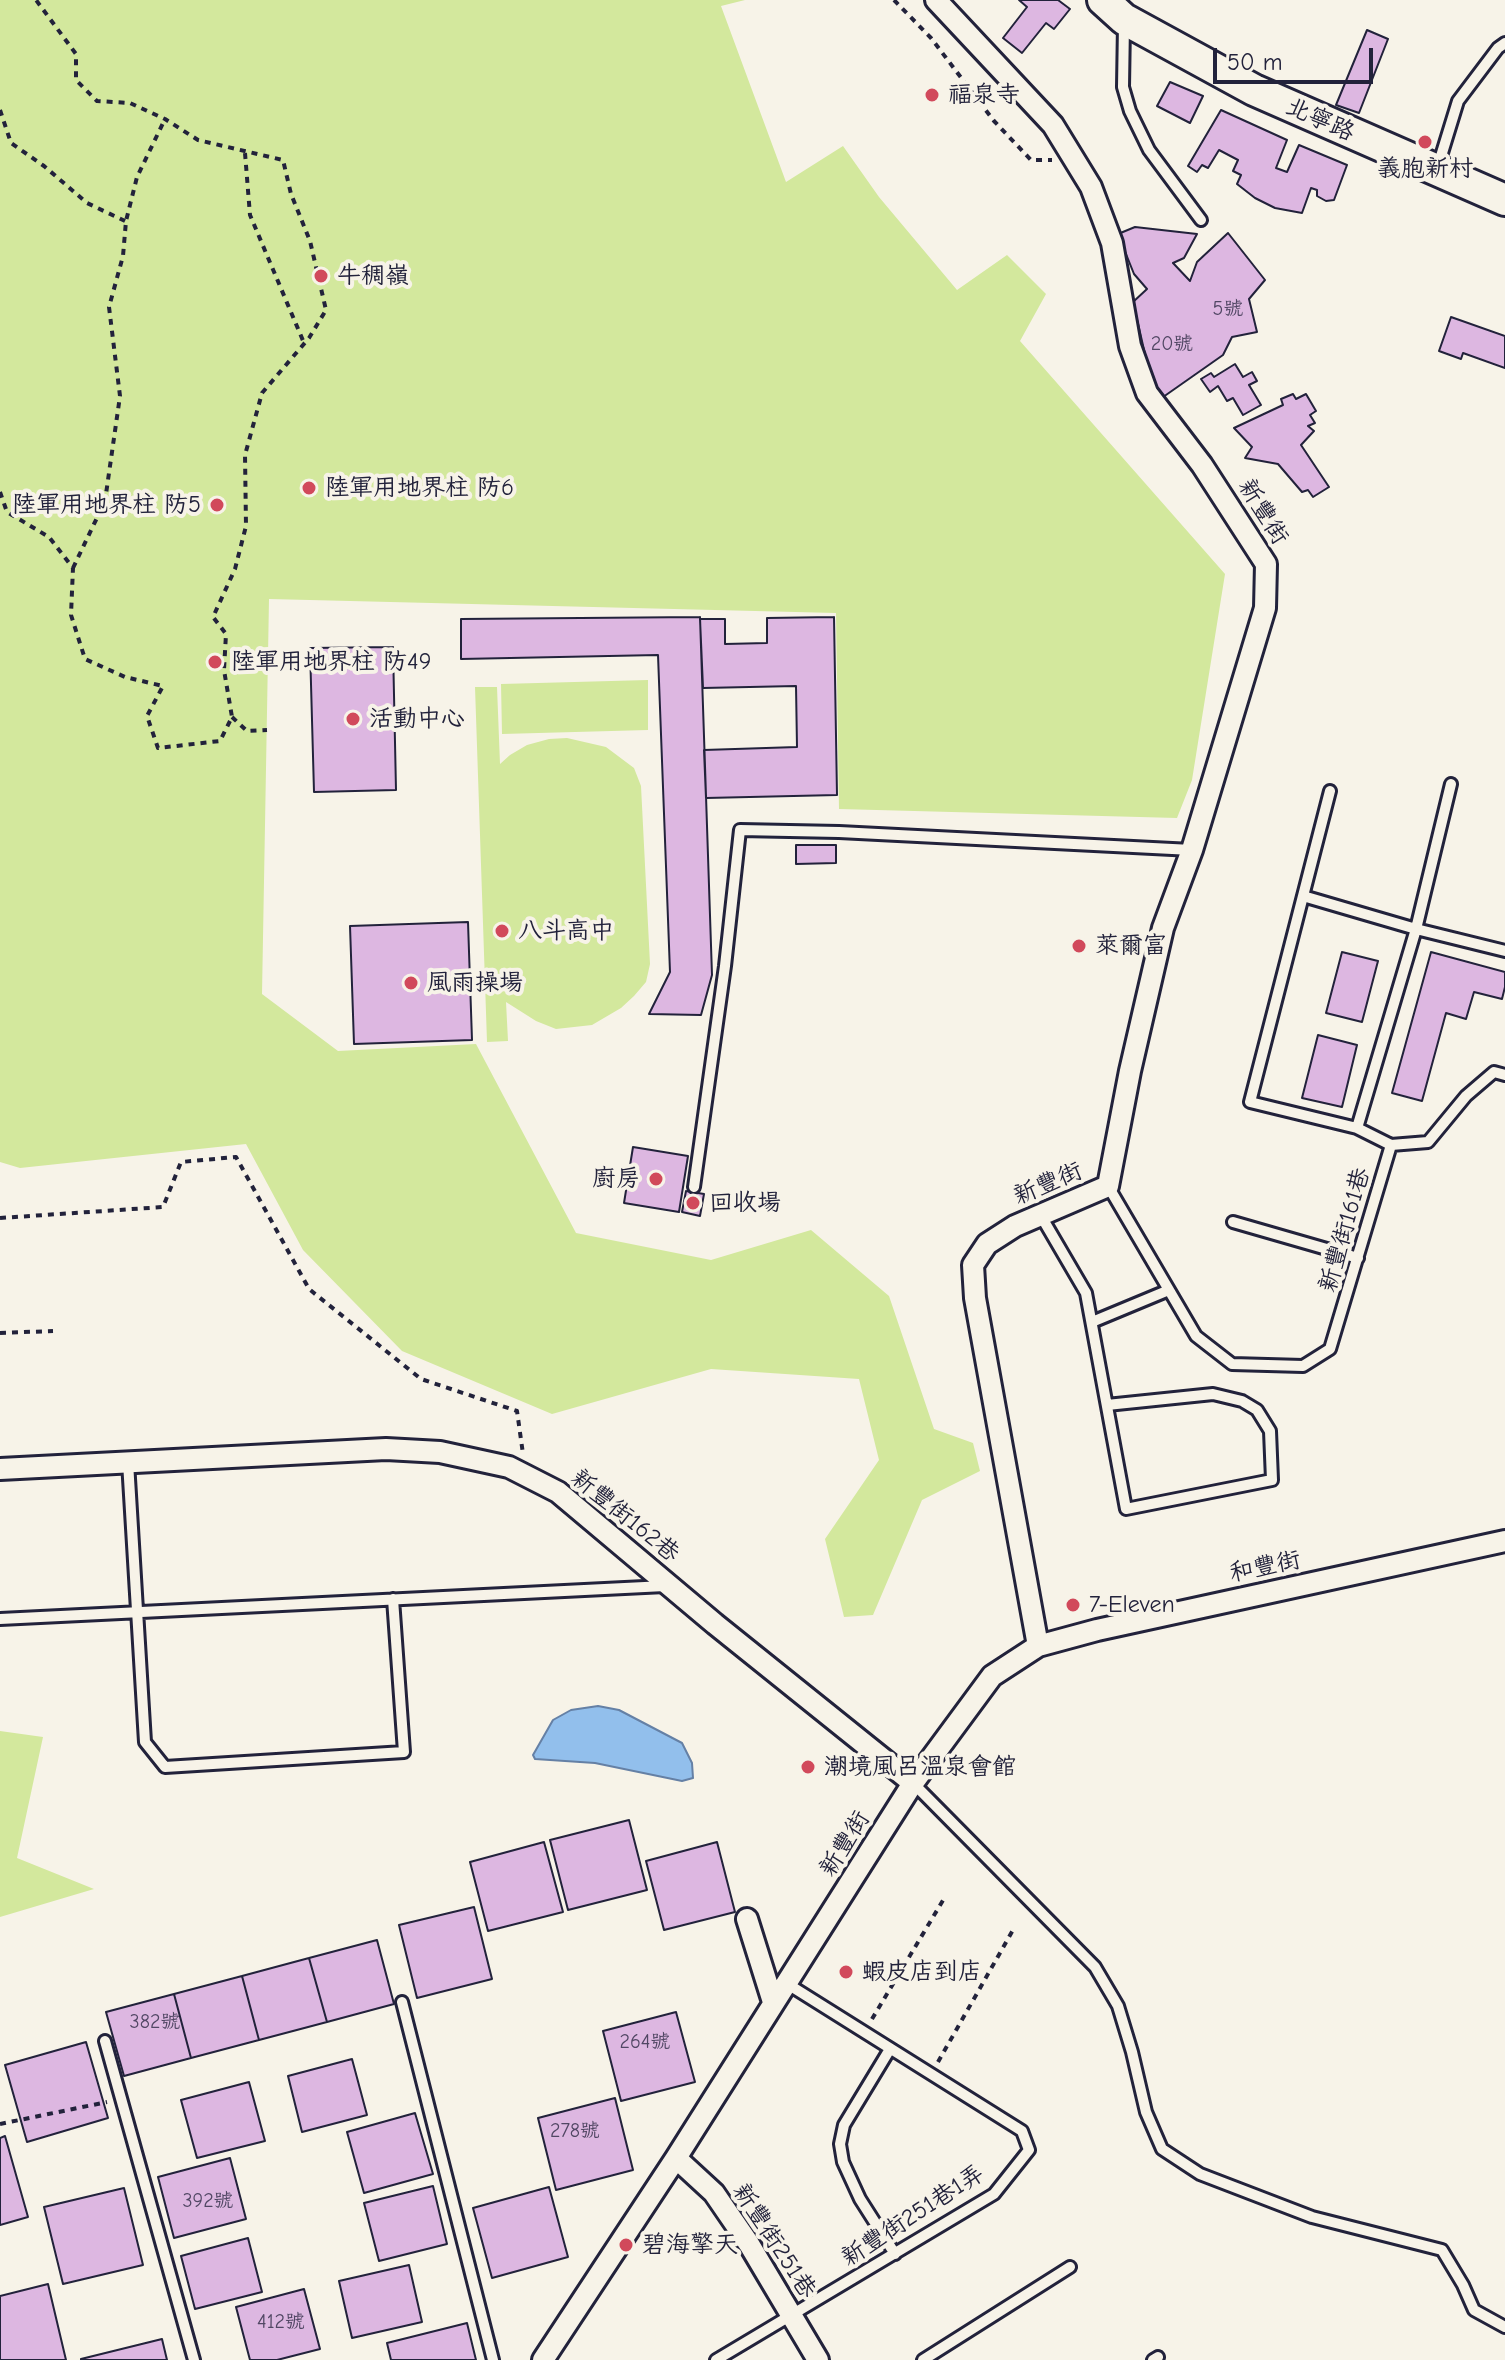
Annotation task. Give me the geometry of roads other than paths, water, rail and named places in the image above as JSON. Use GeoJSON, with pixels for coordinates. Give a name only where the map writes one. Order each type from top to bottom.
{"type":"FeatureCollection","features":[{"type":"Feature","properties":{"kind":"main road","name":"北寧路"},"geometry":{"type":"LineString","coordinates":[[1113,9],[1254,90],[1505,200]]}},
{"type":"Feature","properties":{"kind":"street","name":"新豐街"},"geometry":{"type":"LineString","coordinates":[[543,2360],[676,2158],[913,1783],[992,1676],[1038,1646],[975,1298],[973,1265],[987,1244],[1015,1226],[1108,1186],[1130,1071],[1163,928],[1192,850],[1265,608],[1266,564],[1202,465],[1147,393],[1130,346],[1112,243],[1091,187],[1053,125],[936,0]]}},
{"type":"Feature","properties":{"kind":"street","name":"新豐街162巷"},"geometry":{"type":"LineString","coordinates":[[0,1469],[386,1449],[440,1452],[509,1467],[558,1492],[913,1783]]}},
{"type":"Feature","properties":{"kind":"street","name":"和豐街"},"geometry":{"type":"LineString","coordinates":[[1038,1646],[1505,1541]]}},
{"type":"Feature","properties":{"kind":"street"},"geometry":{"type":"LineString","coordinates":[[747,1919],[773,2002]]}},
{"type":"Feature","properties":{"kind":"street","name":"新豐街251巷"},"geometry":{"type":"LineString","coordinates":[[676,2158],[714,2193],[818,2360]]}},
{"type":"Feature","properties":{"kind":"lane"},"geometry":{"type":"LineString","coordinates":[[1113,9],[1123,87],[1130,111],[1149,150],[1201,220]]}},
{"type":"Feature","properties":{"kind":"lane"},"geometry":{"type":"LineString","coordinates":[[1437,172],[1458,101],[1505,43]]}},
{"type":"Feature","properties":{"kind":"lane"},"geometry":{"type":"LineString","coordinates":[[1357,1128],[1416,929],[1451,784]]}},
{"type":"Feature","properties":{"kind":"lane"},"geometry":{"type":"LineString","coordinates":[[1330,791],[1303,896],[1505,951]]}},
{"type":"Feature","properties":{"kind":"lane"},"geometry":{"type":"LineString","coordinates":[[694,1187],[725,966],[740,830],[1192,850]]}},
{"type":"Feature","properties":{"kind":"lane","name":"新豐街161巷"},"geometry":{"type":"LineString","coordinates":[[1108,1186],[1196,1336],[1232,1364],[1303,1366],[1330,1349],[1391,1145],[1357,1128],[1250,1102],[1303,896]]}},
{"type":"Feature","properties":{"kind":"lane"},"geometry":{"type":"LineString","coordinates":[[1391,1145],[1428,1142],[1466,1096],[1494,1072],[1505,1075]]}},
{"type":"Feature","properties":{"kind":"lane"},"geometry":{"type":"LineString","coordinates":[[1041,1216],[1086,1293],[1126,1509],[1272,1480],[1270,1431],[1257,1410],[1242,1401],[1213,1394],[1107,1405]]}},
{"type":"Feature","properties":{"kind":"lane"},"geometry":{"type":"LineString","coordinates":[[1233,1222],[1358,1258]]}},
{"type":"Feature","properties":{"kind":"lane"},"geometry":{"type":"LineString","coordinates":[[1092,1322],[1169,1290]]}},
{"type":"Feature","properties":{"kind":"lane"},"geometry":{"type":"LineString","coordinates":[[128,1462],[145,1742],[165,1767],[404,1752],[393,1599]]}},
{"type":"Feature","properties":{"kind":"lane"},"geometry":{"type":"LineString","coordinates":[[0,1619],[670,1585]]}},
{"type":"Feature","properties":{"kind":"lane"},"geometry":{"type":"LineString","coordinates":[[913,1783],[1095,1967],[1118,2006],[1146,2112],[1162,2149],[1200,2174],[1312,2217],[1442,2250],[1474,2310],[1505,2327]]}},
{"type":"Feature","properties":{"kind":"lane"},"geometry":{"type":"LineString","coordinates":[[786,1983],[890,2049],[844,2125],[840,2144],[843,2162],[860,2199],[895,2254]]}},
{"type":"Feature","properties":{"kind":"lane"},"geometry":{"type":"LineString","coordinates":[[402,2002],[493,2360]]}},
{"type":"Feature","properties":{"kind":"lane"},"geometry":{"type":"LineString","coordinates":[[105,2041],[194,2360]]}},
{"type":"Feature","properties":{"kind":"lane","name":"新豐街251巷1弄"},"geometry":{"type":"LineString","coordinates":[[716,2360],[994,2194],[1029,2150],[1022,2131],[890,2049]]}},
{"type":"Feature","properties":{"kind":"lane"},"geometry":{"type":"LineString","coordinates":[[923,2360],[1070,2267]]}},
{"type":"Feature","properties":{"kind":"water"},"geometry":{"type":"Polygon","coordinates":[[[598,1706],[619,1710],[682,1743],[692,1763],[693,1778],[682,1781],[595,1763],[535,1759],[533,1755],[553,1720],[571,1710],[598,1706]]]}},
{"type":"Feature","properties":{"kind":"place","name":"福泉寺"},"geometry":{"type":"Point","coordinates":[932,95]}},
{"type":"Feature","properties":{"kind":"place","name":"義胞新村"},"geometry":{"type":"Point","coordinates":[1425,142]}},
{"type":"Feature","properties":{"kind":"place","name":"牛稠嶺"},"geometry":{"type":"Point","coordinates":[321,276]}},
{"type":"Feature","properties":{"kind":"place","name":"陸軍用地界柱 防6"},"geometry":{"type":"Point","coordinates":[309,488]}},
{"type":"Feature","properties":{"kind":"place","name":"陸軍用地界柱 防5"},"geometry":{"type":"Point","coordinates":[217,505]}},
{"type":"Feature","properties":{"kind":"place","name":"陸軍用地界柱 防49"},"geometry":{"type":"Point","coordinates":[215,662]}},
{"type":"Feature","properties":{"kind":"place","name":"活動中心"},"geometry":{"type":"Point","coordinates":[353,719]}},
{"type":"Feature","properties":{"kind":"place","name":"八斗高中"},"geometry":{"type":"Point","coordinates":[502,931]}},
{"type":"Feature","properties":{"kind":"place","name":"萊爾富"},"geometry":{"type":"Point","coordinates":[1079,946]}},
{"type":"Feature","properties":{"kind":"place","name":"風雨操場"},"geometry":{"type":"Point","coordinates":[411,983]}},
{"type":"Feature","properties":{"kind":"place","name":"廚房"},"geometry":{"type":"Point","coordinates":[656,1179]}},
{"type":"Feature","properties":{"kind":"place","name":"回收場"},"geometry":{"type":"Point","coordinates":[693,1203]}},
{"type":"Feature","properties":{"kind":"place","name":"7-Eleven"},"geometry":{"type":"Point","coordinates":[1073,1605]}},
{"type":"Feature","properties":{"kind":"place","name":"潮境風呂溫泉會館"},"geometry":{"type":"Point","coordinates":[808,1767]}},
{"type":"Feature","properties":{"kind":"place","name":"蝦皮店到店"},"geometry":{"type":"Point","coordinates":[846,1972]}},
{"type":"Feature","properties":{"kind":"place","name":"碧海擎天"},"geometry":{"type":"Point","coordinates":[626,2245]}}]}
